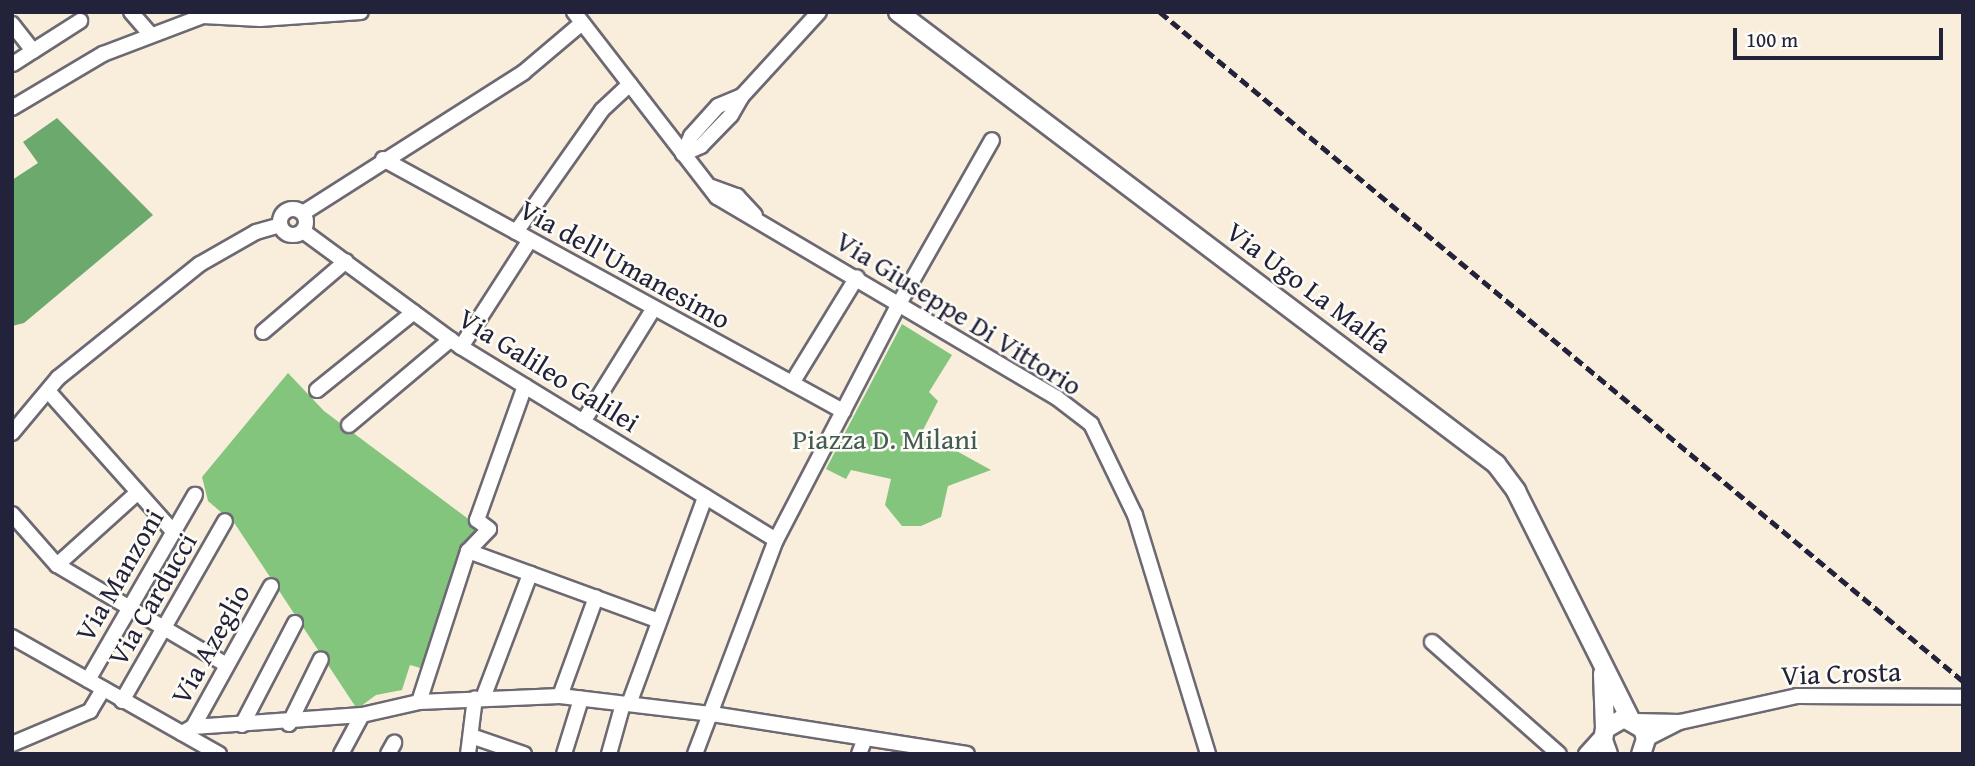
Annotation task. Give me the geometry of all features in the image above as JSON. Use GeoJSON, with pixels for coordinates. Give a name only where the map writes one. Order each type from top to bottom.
{"type":"FeatureCollection","features":[{"type":"Feature","properties":{"kind":"main road","name":"Via Ugo La Malfa"},"geometry":{"type":"LineString","coordinates":[[908,15],[1496,464],[1516,491],[1632,720]]}},
{"type":"Feature","properties":{"kind":"main road"},"geometry":{"type":"LineString","coordinates":[[1601,658],[1604,732],[1608,754]]}},
{"type":"Feature","properties":{"kind":"main road"},"geometry":{"type":"LineString","coordinates":[[1604,732],[1618,719],[1632,720],[1644,746]]}},
{"type":"Feature","properties":{"kind":"street"},"geometry":{"type":"LineString","coordinates":[[131,12],[149,33]]}},
{"type":"Feature","properties":{"kind":"street"},"geometry":{"type":"LineString","coordinates":[[12,108],[103,54],[149,33],[203,16],[260,19],[361,12]]}},
{"type":"Feature","properties":{"kind":"street"},"geometry":{"type":"LineString","coordinates":[[683,154],[691,136],[718,106],[742,96],[819,12]]}},
{"type":"Feature","properties":{"kind":"street"},"geometry":{"type":"LineString","coordinates":[[280,225],[286,211],[303,214],[383,159],[524,72],[578,18]]}},
{"type":"Feature","properties":{"kind":"street","name":"Via Giuseppe Di Vittorio"},"geometry":{"type":"LineString","coordinates":[[578,18],[683,154],[712,187],[737,196],[761,220],[1057,398],[1091,424],[1135,515],[1204,751]]}},
{"type":"Feature","properties":{"kind":"street"},"geometry":{"type":"LineString","coordinates":[[13,64],[79,19]]}},
{"type":"Feature","properties":{"kind":"street"},"geometry":{"type":"LineString","coordinates":[[12,24],[33,51]]}},
{"type":"Feature","properties":{"kind":"street"},"geometry":{"type":"LineString","coordinates":[[516,232],[602,110],[630,84]]}},
{"type":"Feature","properties":{"kind":"street"},"geometry":{"type":"LineString","coordinates":[[695,754],[776,540],[900,302],[992,140]]}},
{"type":"Feature","properties":{"kind":"street","name":"Via dell'Umanesimo"},"geometry":{"type":"LineString","coordinates":[[383,159],[844,411]]}},
{"type":"Feature","properties":{"kind":"street"},"geometry":{"type":"LineString","coordinates":[[280,225],[291,236],[303,231],[303,214]]}},
{"type":"Feature","properties":{"kind":"street"},"geometry":{"type":"LineString","coordinates":[[12,433],[48,391],[200,264],[256,232],[280,225]]}},
{"type":"Feature","properties":{"kind":"street","name":"Via Galileo Galilei"},"geometry":{"type":"LineString","coordinates":[[303,231],[456,343],[776,540]]}},
{"type":"Feature","properties":{"kind":"street"},"geometry":{"type":"LineString","coordinates":[[349,425],[456,343],[530,240]]}},
{"type":"Feature","properties":{"kind":"street"},"geometry":{"type":"LineString","coordinates":[[263,332],[346,261]]}},
{"type":"Feature","properties":{"kind":"street"},"geometry":{"type":"LineString","coordinates":[[792,383],[857,277]]}},
{"type":"Feature","properties":{"kind":"street"},"geometry":{"type":"LineString","coordinates":[[583,422],[654,307]]}},
{"type":"Feature","properties":{"kind":"street"},"geometry":{"type":"LineString","coordinates":[[317,390],[414,312]]}},
{"type":"Feature","properties":{"kind":"street"},"geometry":{"type":"LineString","coordinates":[[419,702],[468,551],[489,529],[477,520],[525,386]]}},
{"type":"Feature","properties":{"kind":"street"},"geometry":{"type":"LineString","coordinates":[[48,391],[172,530]]}},
{"type":"Feature","properties":{"kind":"street"},"geometry":{"type":"LineString","coordinates":[[57,565],[138,492]]}},
{"type":"Feature","properties":{"kind":"street","name":"Via Manzoni"},"geometry":{"type":"LineString","coordinates":[[88,680],[126,608],[195,495]]}},
{"type":"Feature","properties":{"kind":"street"},"geometry":{"type":"LineString","coordinates":[[609,754],[705,497]]}},
{"type":"Feature","properties":{"kind":"street"},"geometry":{"type":"LineString","coordinates":[[12,514],[57,565],[163,630],[225,664]]}},
{"type":"Feature","properties":{"kind":"street","name":"Via Carducci"},"geometry":{"type":"LineString","coordinates":[[122,701],[225,521]]}},
{"type":"Feature","properties":{"kind":"street"},"geometry":{"type":"LineString","coordinates":[[468,551],[659,621]]}},
{"type":"Feature","properties":{"kind":"street"},"geometry":{"type":"LineString","coordinates":[[468,754],[479,698],[530,573]]}},
{"type":"Feature","properties":{"kind":"street","name":"Via Azeglio"},"geometry":{"type":"LineString","coordinates":[[187,730],[271,586]]}},
{"type":"Feature","properties":{"kind":"street"},"geometry":{"type":"LineString","coordinates":[[560,696],[596,597]]}},
{"type":"Feature","properties":{"kind":"street"},"geometry":{"type":"LineString","coordinates":[[242,725],[295,623]]}},
{"type":"Feature","properties":{"kind":"street"},"geometry":{"type":"LineString","coordinates":[[12,637],[122,701],[187,730],[219,754]]}},
{"type":"Feature","properties":{"kind":"street"},"geometry":{"type":"LineString","coordinates":[[1432,642],[1559,754]]}},
{"type":"Feature","properties":{"kind":"street"},"geometry":{"type":"LineString","coordinates":[[289,724],[321,659]]}},
{"type":"Feature","properties":{"kind":"street"},"geometry":{"type":"LineString","coordinates":[[12,744],[90,711],[103,689]]}},
{"type":"Feature","properties":{"kind":"street"},"geometry":{"type":"LineString","coordinates":[[187,730],[289,724],[362,715],[419,702],[560,696],[712,714],[962,753]]}},
{"type":"Feature","properties":{"kind":"street","name":"Via Crosta"},"geometry":{"type":"LineString","coordinates":[[1680,722],[1797,696],[1963,697]]}},
{"type":"Feature","properties":{"kind":"street"},"geometry":{"type":"LineString","coordinates":[[564,754],[581,699]]}},
{"type":"Feature","properties":{"kind":"street"},"geometry":{"type":"LineString","coordinates":[[341,754],[362,715]]}},
{"type":"Feature","properties":{"kind":"street"},"geometry":{"type":"LineString","coordinates":[[1632,720],[1680,722]]}},
{"type":"Feature","properties":{"kind":"street"},"geometry":{"type":"LineString","coordinates":[[1644,746],[1680,722]]}},
{"type":"Feature","properties":{"kind":"street"},"geometry":{"type":"LineString","coordinates":[[1586,754],[1604,732]]}},
{"type":"Feature","properties":{"kind":"street"},"geometry":{"type":"LineString","coordinates":[[471,736],[524,754]]}},
{"type":"Feature","properties":{"kind":"street"},"geometry":{"type":"LineString","coordinates":[[859,754],[866,738]]}},
{"type":"Feature","properties":{"kind":"green space"},"geometry":{"type":"Polygon","coordinates":[[[57,118],[153,215],[24,323],[12,326],[12,180],[38,163],[23,142],[57,118]]]}},
{"type":"Feature","properties":{"kind":"green space","name":"Piazza D. Milani"},"geometry":{"type":"Polygon","coordinates":[[[902,324],[952,355],[929,392],[938,401],[922,432],[991,470],[948,486],[941,517],[921,526],[902,526],[885,505],[891,479],[851,470],[846,479],[826,469],[902,324]]]}},
{"type":"Feature","properties":{"kind":"green space"},"geometry":{"type":"Polygon","coordinates":[[[288,373],[324,411],[479,527],[465,545],[424,669],[410,665],[402,690],[376,695],[357,709],[235,524],[208,501],[202,477],[288,373]]]}},
{"type":"Feature","properties":{"kind":"railway"},"geometry":{"type":"LineString","coordinates":[[1160,12],[1963,681]]}}]}
